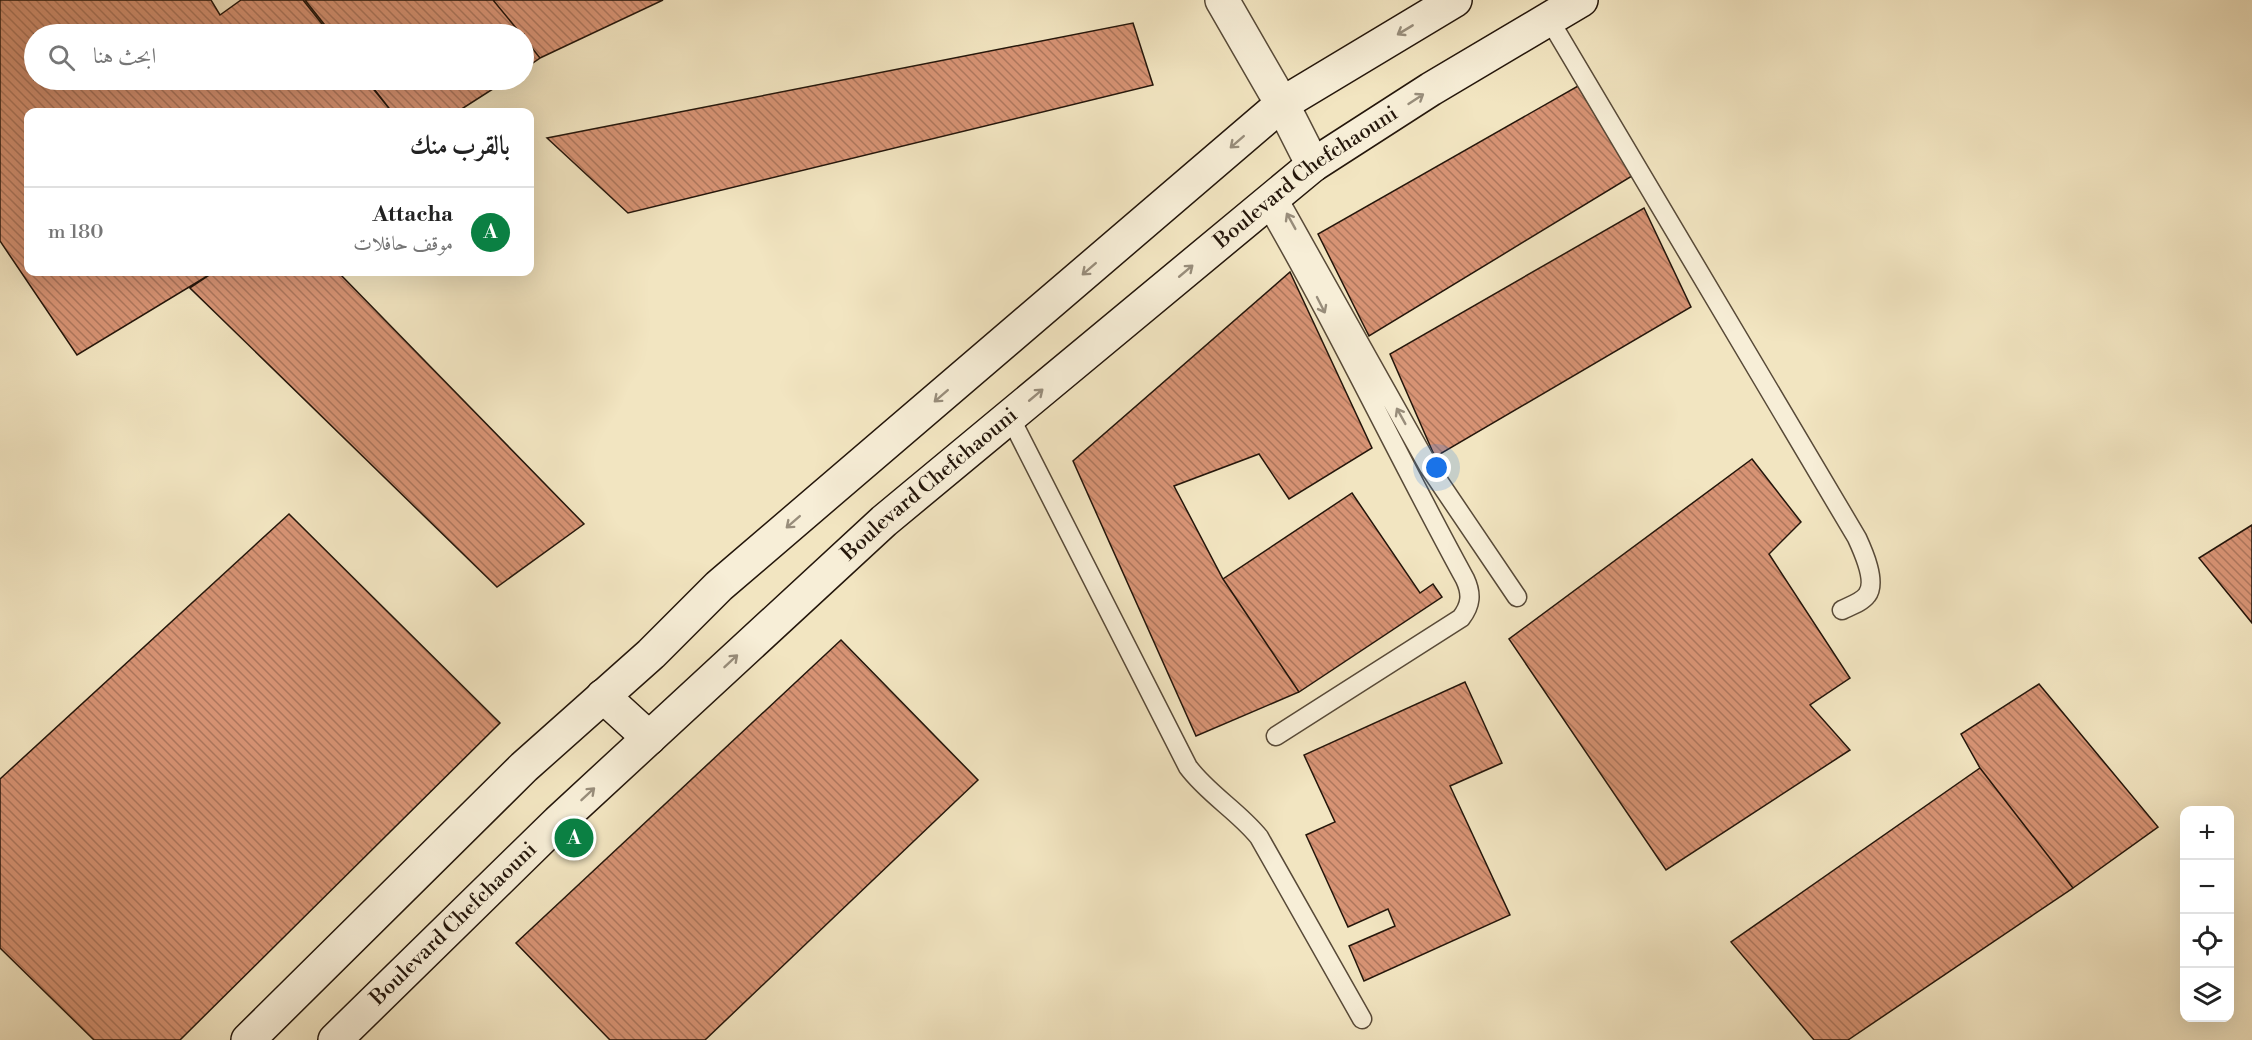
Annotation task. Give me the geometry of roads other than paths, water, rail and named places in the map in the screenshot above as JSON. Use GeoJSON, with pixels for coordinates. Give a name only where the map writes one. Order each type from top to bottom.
{"type":"FeatureCollection","features":[{"type":"Feature","properties":{"kind":"street"},"geometry":{"type":"LineString","coordinates":[[1222,0],[1314,165]]}},
{"type":"Feature","properties":{"kind":"street"},"geometry":{"type":"LineString","coordinates":[[248,1040],[524,766],[651,654],[719,585],[1282,104],[1455,0]]}},
{"type":"Feature","properties":{"kind":"street","name":"Boulevard Chefchaouni"},"geometry":{"type":"LineString","coordinates":[[335,1040],[558,822],[884,521],[1314,165],[1431,89],[1581,0]]}},
{"type":"Feature","properties":{"kind":"street"},"geometry":{"type":"LineString","coordinates":[[603,696],[649,738]]}},
{"type":"Feature","properties":{"kind":"lane"},"geometry":{"type":"LineString","coordinates":[[1549,19],[1857,538],[1868,566],[1871,587],[1864,598],[1842,610]]}},
{"type":"Feature","properties":{"kind":"lane"},"geometry":{"type":"LineString","coordinates":[[1272,201],[1429,467],[1517,597]]}},
{"type":"Feature","properties":{"kind":"lane"},"geometry":{"type":"LineString","coordinates":[[1272,201],[1294,253],[1470,589],[1467,610],[1461,618],[1276,736]]}},
{"type":"Feature","properties":{"kind":"lane"},"geometry":{"type":"LineString","coordinates":[[1010,417],[1188,766],[1201,783],[1247,822],[1259,837],[1362,1019]]}},
{"type":"Feature","properties":{"kind":"lane"},"geometry":{"type":"LineString","coordinates":[[1410,478],[1429,467]]}},
{"type":"Feature","properties":{"kind":"place","name":"Attacha"},"geometry":{"type":"Point","coordinates":[574,838]}}]}
